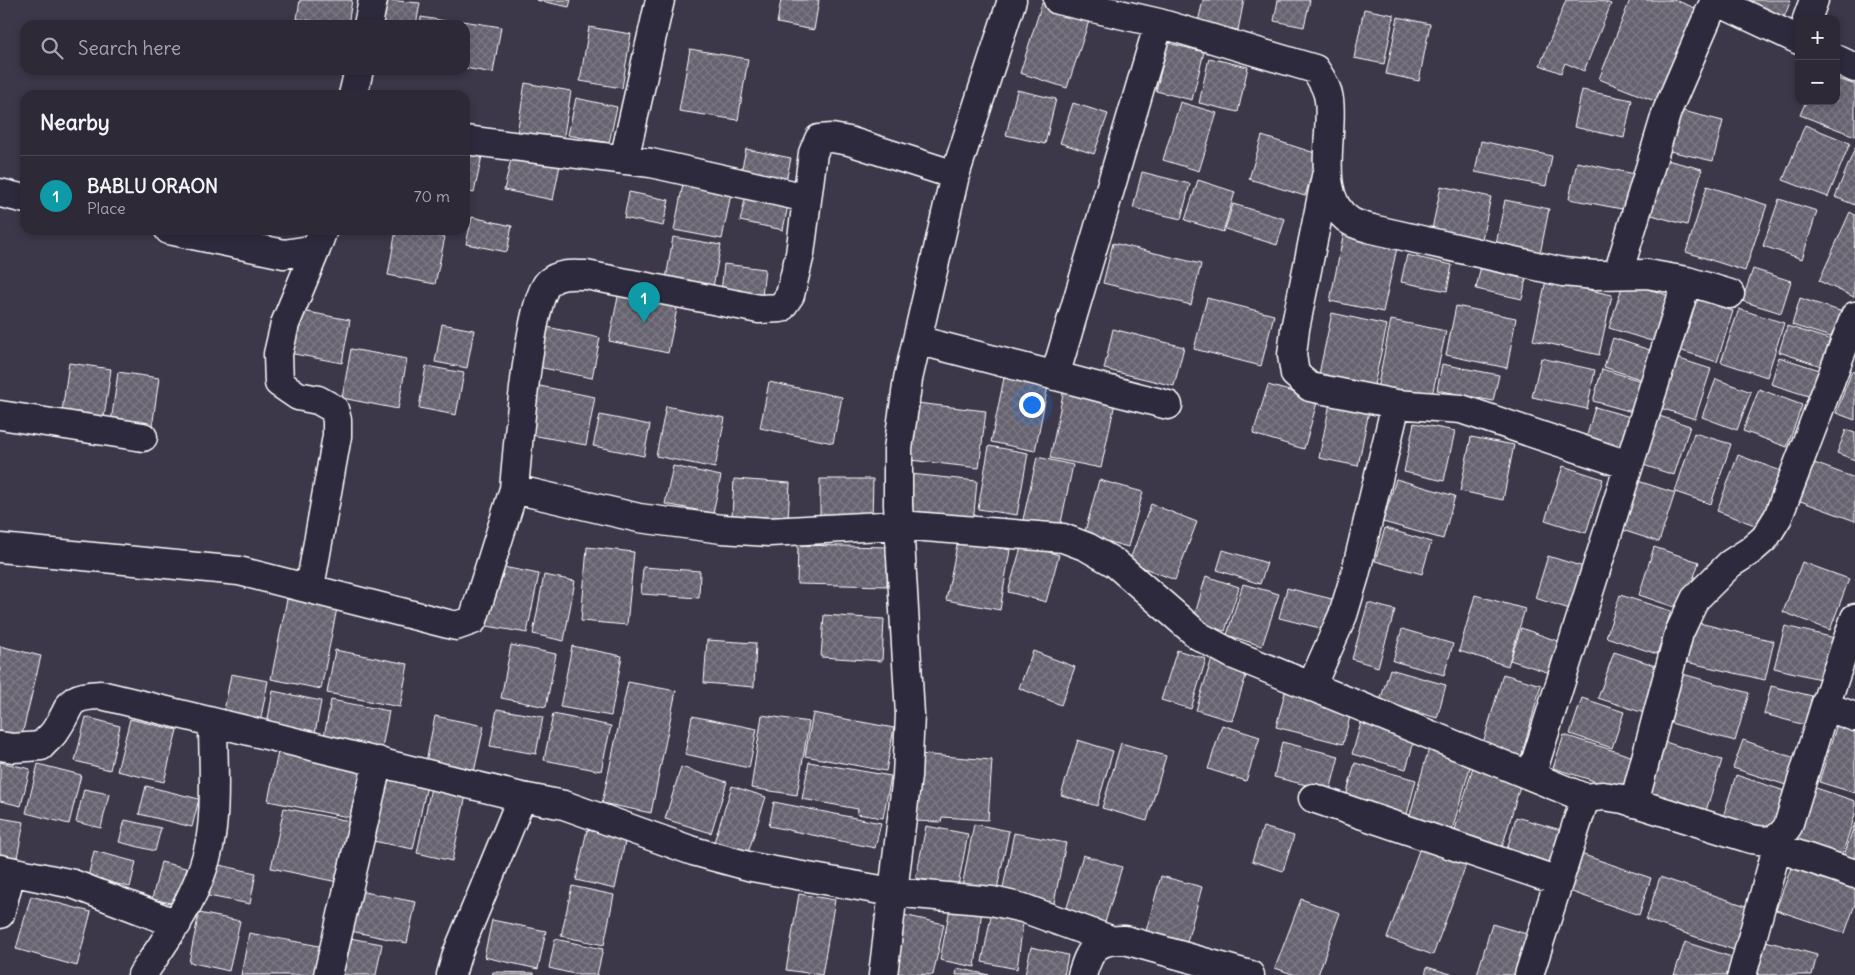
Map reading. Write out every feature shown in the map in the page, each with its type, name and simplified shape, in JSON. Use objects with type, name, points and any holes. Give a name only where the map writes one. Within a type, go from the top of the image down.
[{"type":"street","points":[[369,20],[373,0]]},
{"type":"street","points":[[624,160],[660,0]]},
{"type":"street","points":[[883,975],[907,776],[910,715],[898,450],[908,379],[955,175],[1012,0]]},
{"type":"street","points":[[1058,0],[1159,23],[1315,69],[1323,81],[1329,100],[1327,171],[1294,329],[1292,355],[1295,374],[1310,387],[1396,404],[1461,409],[1628,465]]},
{"type":"street","points":[[1618,274],[1667,111],[1714,0],[1795,38]]},
{"type":"street","points":[[1808,15],[1814,0]]},
{"type":"street","points":[[1055,376],[1159,23]]},
{"type":"street","points":[[1840,62],[1855,68]]},
{"type":"street","points":[[354,90],[357,75]]},
{"type":"street","points":[[0,548],[239,570],[456,626],[473,620],[514,489],[527,365],[540,303],[548,283],[562,275],[586,275],[759,309],[781,308],[790,296],[800,254],[813,153],[819,139],[832,138],[848,141],[955,175]]},
{"type":"street","points":[[470,141],[651,163],[807,198]]},
{"type":"street","points":[[1327,171],[1332,201],[1350,221],[1357,224],[1563,272],[1594,275],[1647,274],[1687,281],[1730,294]]},
{"type":"street","points":[[0,193],[20,198]]},
{"type":"street","points":[[192,235],[284,254],[319,240]]},
{"type":"street","points":[[310,587],[336,436],[337,420],[334,409],[318,400],[298,396],[279,383],[278,354],[285,324],[319,240]]},
{"type":"street","points":[[1531,776],[1687,281]]},
{"type":"street","points":[[1634,802],[1679,633],[1695,599],[1730,564],[1765,538],[1778,517],[1855,316]]},
{"type":"street","points":[[917,340],[1168,405]]},
{"type":"street","points":[[1311,687],[1343,615],[1355,575],[1396,404]]},
{"type":"street","points":[[0,415],[143,437]]},
{"type":"street","points":[[514,489],[639,518],[722,529],[769,532],[900,525],[1063,538],[1087,547],[1116,563],[1199,636],[1232,654],[1585,798],[1603,796],[1634,802],[1751,839],[1779,842],[1855,874]]},
{"type":"street","points":[[1742,975],[1779,842],[1788,826],[1825,706],[1855,618]]},
{"type":"street","points":[[0,746],[13,748],[41,746],[55,731],[70,703],[83,696],[101,695],[522,797],[564,805],[693,851],[752,867],[892,892],[992,901],[1022,908],[1108,939],[1125,940],[1250,975]]},
{"type":"street","points":[[1825,706],[1855,717]]},
{"type":"street","points":[[142,975],[189,904],[203,867],[212,829],[213,722]]},
{"type":"street","points":[[328,975],[378,761]]},
{"type":"street","points":[[451,975],[522,797]]},
{"type":"street","points":[[1313,798],[1558,881]]},
{"type":"street","points":[[1529,975],[1585,798]]},
{"type":"street","points":[[0,914],[6,871],[73,884],[177,924]]},
{"type":"street","points":[[1082,975],[1090,953],[1108,939]]},
{"type":"building","points":[[300,0],[352,0],[349,20],[297,19]]},
{"type":"building","points":[[387,0],[420,3],[417,20],[384,20]]},
{"type":"building","points":[[536,0],[571,0],[569,7]]},
{"type":"building","points":[[781,0],[819,0],[814,30],[777,23]]},
{"type":"building","points":[[1203,0],[1244,0],[1238,30],[1198,22]]},
{"type":"building","points":[[1278,0],[1310,0],[1304,27],[1274,21]]},
{"type":"building","points":[[1566,0],[1600,0],[1611,4],[1584,71],[1565,63],[1561,73],[1540,65]]},
{"type":"building","points":[[1630,0],[1675,0],[1700,10],[1662,104],[1599,79]]},
{"type":"building","points":[[1729,0],[1791,0],[1783,20]]},
{"type":"building","points":[[1042,3],[1090,18],[1067,88],[1020,73]]},
{"type":"building","points":[[1364,9],[1394,15],[1384,64],[1354,58]]},
{"type":"building","points":[[421,17],[439,20],[421,20]]},
{"type":"building","points":[[1398,17],[1430,24],[1419,81],[1386,74]]},
{"type":"building","points":[[470,22],[501,27],[493,73],[470,69]]},
{"type":"building","points":[[589,27],[631,34],[622,88],[580,81]]},
{"type":"building","points":[[1168,43],[1204,52],[1192,100],[1156,91]]},
{"type":"building","points":[[690,49],[748,59],[738,120],[679,111]]},
{"type":"building","points":[[1209,58],[1248,67],[1238,112],[1199,103]]},
{"type":"building","points":[[1840,79],[1855,85],[1855,136],[1800,115],[1804,105],[1840,105]]},
{"type":"building","points":[[525,83],[571,91],[563,141],[517,134]]},
{"type":"building","points":[[1017,90],[1056,99],[1045,144],[1006,135]]},
{"type":"building","points":[[1582,90],[1632,100],[1624,138],[1574,127]]},
{"type":"building","points":[[576,98],[617,107],[609,143],[568,135]]},
{"type":"building","points":[[1180,102],[1217,113],[1199,171],[1163,160]]},
{"type":"building","points":[[1073,103],[1108,114],[1094,154],[1060,143]]},
{"type":"building","points":[[1675,109],[1723,121],[1713,161],[1665,150]]},
{"type":"building","points":[[1805,125],[1850,143],[1828,197],[1783,180]]},
{"type":"building","points":[[1262,136],[1318,154],[1305,196],[1249,179]]},
{"type":"building","points":[[1481,141],[1552,156],[1546,186],[1475,172]]},
{"type":"building","points":[[1855,148],[1855,205],[1835,197]]},
{"type":"building","points":[[746,149],[791,158],[785,186],[740,177]]},
{"type":"building","points":[[470,153],[482,156],[474,193],[470,192]]},
{"type":"building","points":[[512,155],[560,165],[553,200],[504,190]]},
{"type":"building","points":[[1663,159],[1702,169],[1687,225],[1648,214]]},
{"type":"building","points":[[1577,162],[1635,174],[1627,210],[1569,199]]},
{"type":"building","points":[[1142,172],[1190,184],[1181,219],[1133,208]]},
{"type":"building","points":[[1198,180],[1235,192],[1223,232],[1185,220]]},
{"type":"building","points":[[683,184],[731,194],[722,239],[674,230]]},
{"type":"building","points":[[1441,186],[1491,197],[1482,239],[1432,229]]},
{"type":"building","points":[[1707,186],[1767,205],[1745,271],[1686,252]]},
{"type":"building","points":[[747,191],[789,200],[783,230],[740,221]]},
{"type":"building","points":[[629,192],[669,200],[663,226],[624,218]]},
{"type":"building","points":[[1779,199],[1817,211],[1802,259],[1763,246]]},
{"type":"building","points":[[1505,200],[1549,209],[1539,259],[1495,249]]},
{"type":"building","points":[[1233,204],[1285,219],[1277,245],[1225,229]]},
{"type":"building","points":[[1850,212],[1855,215],[1854,297],[1819,281]]},
{"type":"building","points":[[472,217],[512,226],[507,252],[466,244],[468,235],[470,235]]},
{"type":"building","points":[[1344,232],[1398,243],[1383,312],[1330,301]]},
{"type":"building","points":[[395,235],[445,237],[435,284],[388,275]]},
{"type":"building","points":[[673,237],[721,245],[713,287],[666,279]]},
{"type":"building","points":[[1113,243],[1201,264],[1191,305],[1103,283]]},
{"type":"building","points":[[1407,255],[1452,265],[1447,291],[1401,282]]},
{"type":"building","points":[[1482,261],[1528,270],[1522,299],[1476,289]]},
{"type":"building","points":[[724,264],[765,269],[762,297],[721,292]]},
{"type":"building","points":[[1753,269],[1791,281],[1781,313],[1742,301]]},
{"type":"building","points":[[1546,280],[1612,295],[1599,355],[1533,340]]},
{"type":"building","points":[[1624,281],[1673,297],[1658,343],[1609,328]]},
{"type":"building","points":[[619,292],[678,304],[668,353],[609,341]]},
{"type":"building","points":[[1690,297],[1733,311],[1717,362],[1673,348]]},
{"type":"building","points":[[1207,298],[1274,315],[1261,366],[1194,349]]},
{"type":"building","points":[[1800,298],[1843,312],[1834,338],[1792,325]]},
{"type":"building","points":[[1456,306],[1516,318],[1507,368],[1446,355]]},
{"type":"building","points":[[1739,309],[1784,323],[1767,377],[1721,362]]},
{"type":"building","points":[[297,310],[350,320],[342,363],[289,353]]},
{"type":"building","points":[[1332,313],[1387,325],[1374,385],[1319,374]]},
{"type":"building","points":[[1391,320],[1446,331],[1431,400],[1377,389]]},
{"type":"building","points":[[442,324],[474,330],[467,368],[435,362]]},
{"type":"building","points":[[1787,326],[1835,341],[1827,368],[1779,352]]},
{"type":"building","points":[[547,327],[600,338],[592,378],[538,367]]},
{"type":"building","points":[[1113,329],[1184,347],[1174,386],[1104,369]]},
{"type":"building","points":[[1613,338],[1656,352],[1646,381],[1604,367]]},
{"type":"building","points":[[351,349],[407,359],[398,409],[342,398]]},
{"type":"building","points":[[1667,355],[1711,369],[1695,419],[1651,405]]},
{"type":"building","points":[[1779,357],[1823,371],[1814,398],[1771,384]]},
{"type":"building","points":[[1541,358],[1595,370],[1587,409],[1532,397]]},
{"type":"building","points":[[69,363],[111,369],[103,424],[61,418]]},
{"type":"building","points":[[1442,364],[1499,375],[1493,401],[1437,390]]},
{"type":"building","points":[[426,366],[464,373],[456,415],[419,408]]},
{"type":"building","points":[[1602,369],[1645,382],[1636,413],[1593,401]]},
{"type":"building","points":[[1852,371],[1855,372],[1855,420],[1836,413]]},
{"type":"building","points":[[118,372],[159,378],[152,428],[111,423]]},
{"type":"building","points":[[1004,378],[1048,386],[1035,451],[991,442]]},
{"type":"building","points":[[1716,379],[1751,392],[1737,430],[1702,417]]},
{"type":"building","points":[[769,382],[842,397],[833,443],[760,428]]},
{"type":"building","points":[[1065,384],[1117,394],[1101,468],[1050,458]]},
{"type":"building","points":[[535,385],[595,397],[586,445],[526,434]]},
{"type":"building","points":[[1268,385],[1318,399],[1304,449],[1253,434]]},
{"type":"building","points":[[1759,389],[1802,405],[1787,447],[1743,431]]},
{"type":"building","points":[[917,403],[986,411],[979,468],[910,460]]},
{"type":"building","points":[[1330,403],[1369,411],[1358,466],[1319,458]]},
{"type":"building","points":[[666,406],[725,418],[715,468],[656,456]]},
{"type":"building","points":[[1595,407],[1634,418],[1624,453],[1585,442]]},
{"type":"building","points":[[1650,413],[1690,426],[1674,475],[1634,462]]},
{"type":"building","points":[[600,415],[650,425],[644,456],[593,446]]},
{"type":"building","points":[[1414,423],[1455,431],[1444,481],[1404,472]]},
{"type":"building","points":[[1846,430],[1855,433],[1855,460],[1837,453]]},
{"type":"building","points":[[1694,433],[1731,444],[1711,504],[1675,492]]},
{"type":"building","points":[[1471,437],[1514,445],[1503,500],[1460,491]]},
{"type":"building","points":[[989,446],[1028,453],[1017,515],[978,509]]},
{"type":"building","points":[[1738,455],[1781,471],[1760,527],[1717,511]]},
{"type":"building","points":[[1037,457],[1073,465],[1059,532],[1022,524]]},
{"type":"building","points":[[1809,461],[1855,478],[1855,521],[1795,499]]},
{"type":"building","points":[[673,466],[721,476],[713,513],[665,504]]},
{"type":"building","points":[[1563,466],[1603,479],[1586,533],[1545,520]]},
{"type":"building","points":[[911,474],[977,481],[973,524],[906,517]]},
{"type":"building","points":[[734,479],[790,483],[788,520],[732,516]]},
{"type":"building","points":[[820,479],[873,479],[872,519],[820,518]]},
{"type":"building","points":[[1396,479],[1455,496],[1443,539],[1383,522]]},
{"type":"building","points":[[1099,480],[1143,492],[1128,547],[1084,535]]},
{"type":"building","points":[[1635,480],[1675,493],[1659,542],[1619,529]]},
{"type":"building","points":[[1151,504],[1197,522],[1175,580],[1129,562]]},
{"type":"building","points":[[1385,528],[1431,542],[1422,574],[1375,561]]},
{"type":"building","points":[[958,540],[1010,550],[1000,610],[946,600]]},
{"type":"building","points":[[1022,544],[1059,555],[1046,602],[1008,592]]},
{"type":"building","points":[[798,545],[888,547],[887,586],[797,584]]},
{"type":"building","points":[[587,547],[634,552],[627,625],[581,621]]},
{"type":"building","points":[[1654,547],[1699,562],[1683,610],[1639,595]]},
{"type":"building","points":[[1223,550],[1267,563],[1260,584],[1217,570]]},
{"type":"building","points":[[1548,556],[1590,569],[1576,611],[1535,598]]},
{"type":"building","points":[[1802,562],[1849,579],[1830,630],[1783,612]]},
{"type":"building","points":[[498,566],[539,574],[527,633],[487,626]]},
{"type":"building","points":[[643,567],[700,571],[699,598],[641,594]]},
{"type":"building","points":[[544,575],[575,581],[564,641],[533,634]]},
{"type":"building","points":[[1206,576],[1239,587],[1225,631],[1193,621]]},
{"type":"building","points":[[1243,584],[1279,594],[1262,646],[1227,635]]},
{"type":"building","points":[[1287,588],[1332,599],[1324,629],[1279,618]]},
{"type":"building","points":[[1475,595],[1525,609],[1508,666],[1459,651]]},
{"type":"building","points":[[1620,595],[1671,611],[1657,654],[1606,637]]},
{"type":"building","points":[[287,599],[337,608],[321,689],[271,679]]},
{"type":"building","points":[[1368,603],[1395,610],[1378,667],[1352,659]]},
{"type":"building","points":[[824,615],[884,619],[882,661],[821,657]]},
{"type":"building","points":[[1695,622],[1774,641],[1765,680],[1686,662]]},
{"type":"building","points":[[1785,626],[1835,638],[1824,680],[1774,668]]},
{"type":"building","points":[[1521,628],[1563,643],[1553,674],[1510,660]]},
{"type":"building","points":[[1402,629],[1453,644],[1444,675],[1393,661]]},
{"type":"building","points":[[707,640],[756,643],[754,687],[704,683]]},
{"type":"building","points":[[511,645],[556,654],[546,707],[501,698]]},
{"type":"building","points":[[0,646],[41,656],[21,739],[0,734]]},
{"type":"building","points":[[572,646],[622,656],[611,716],[560,707]]},
{"type":"building","points":[[335,650],[408,664],[400,707],[327,693]]},
{"type":"building","points":[[1177,650],[1206,659],[1191,709],[1161,700]]},
{"type":"building","points":[[1033,651],[1075,667],[1061,705],[1019,688]]},
{"type":"building","points":[[1614,652],[1660,667],[1644,713],[1598,698]]},
{"type":"building","points":[[1212,658],[1248,669],[1232,721],[1196,710]]},
{"type":"building","points":[[1390,669],[1446,685],[1437,718],[1380,701]]},
{"type":"building","points":[[1676,672],[1749,693],[1735,741],[1663,721]]},
{"type":"building","points":[[231,674],[268,681],[259,728],[222,721]]},
{"type":"building","points":[[1503,674],[1541,685],[1521,758],[1482,747]]},
{"type":"building","points":[[628,682],[676,691],[651,813],[602,803]]},
{"type":"building","points":[[1771,686],[1812,696],[1805,725],[1764,714]]},
{"type":"building","points":[[273,691],[321,701],[314,739],[266,730]]},
{"type":"building","points":[[1285,692],[1352,709],[1343,744],[1276,727]]},
{"type":"building","points":[[1582,698],[1624,712],[1612,748],[1570,734]]},
{"type":"building","points":[[331,700],[389,711],[381,753],[323,742]]},
{"type":"building","points":[[497,709],[543,717],[536,754],[490,746]]},
{"type":"building","points":[[813,713],[894,728],[886,771],[805,756]]},
{"type":"building","points":[[553,714],[611,726],[601,771],[544,760]]},
{"type":"building","points":[[762,715],[809,722],[797,795],[751,788]]},
{"type":"building","points":[[435,716],[484,726],[473,777],[425,767]]},
{"type":"building","points":[[692,716],[757,729],[749,768],[685,754]]},
{"type":"building","points":[[86,717],[120,726],[110,770],[75,761]]},
{"type":"building","points":[[1839,718],[1855,723],[1855,793],[1819,782]]},
{"type":"building","points":[[130,719],[177,730],[164,782],[117,771]]},
{"type":"building","points":[[1361,723],[1415,738],[1406,769],[1352,754]]},
{"type":"building","points":[[1222,725],[1260,737],[1246,781],[1208,769]]},
{"type":"building","points":[[1564,735],[1637,758],[1626,791],[1553,768]]},
{"type":"building","points":[[1078,740],[1113,751],[1097,806],[1061,795]]},
{"type":"building","points":[[1743,740],[1798,759],[1789,786],[1733,768]]},
{"type":"building","points":[[1662,741],[1722,760],[1705,814],[1645,794]]},
{"type":"building","points":[[1282,742],[1339,756],[1330,791],[1274,777]]},
{"type":"building","points":[[1121,743],[1166,756],[1147,821],[1102,808]]},
{"type":"building","points":[[279,747],[369,766],[358,819],[268,801]]},
{"type":"building","points":[[1429,748],[1472,760],[1451,834],[1408,822]]},
{"type":"building","points":[[918,754],[992,760],[988,820],[942,817],[941,822],[913,821]]},
{"type":"building","points":[[0,762],[30,769],[21,806],[0,801]]},
{"type":"building","points":[[809,762],[891,776],[883,818],[857,814],[858,809],[802,799]]},
{"type":"building","points":[[1355,763],[1416,780],[1406,818],[1345,800]]},
{"type":"building","points":[[1474,763],[1523,776],[1501,851],[1453,837]]},
{"type":"building","points":[[38,764],[81,775],[69,824],[26,813]]},
{"type":"building","points":[[681,767],[727,782],[711,833],[665,819]]},
{"type":"building","points":[[1736,775],[1788,792],[1773,836],[1722,820]]},
{"type":"building","points":[[387,776],[427,785],[413,849],[373,841]]},
{"type":"building","points":[[432,783],[467,790],[452,861],[417,853]]},
{"type":"building","points":[[1807,785],[1855,801],[1855,815],[1840,861],[1787,843]]},
{"type":"building","points":[[146,786],[199,799],[192,827],[139,814]]},
{"type":"building","points":[[732,786],[766,797],[746,859],[712,848]]},
{"type":"building","points":[[84,789],[109,794],[101,828],[76,822]]},
{"type":"building","points":[[774,802],[881,823],[875,848],[769,826]]},
{"type":"building","points":[[284,808],[354,822],[342,883],[271,868]]},
{"type":"building","points":[[1516,817],[1561,830],[1551,865],[1506,853]]},
{"type":"building","points":[[0,818],[24,822],[15,868],[0,865]]},
{"type":"building","points":[[125,820],[161,828],[155,851],[119,842]]},
{"type":"building","points":[[1855,823],[1855,867],[1842,862]]},
{"type":"building","points":[[974,824],[1009,831],[996,894],[962,887]]},
{"type":"building","points":[[926,826],[968,834],[958,886],[916,878]]},
{"type":"building","points":[[1263,827],[1294,836],[1283,871],[1252,861]]},
{"type":"building","points":[[587,830],[626,837],[615,889],[576,880]]},
{"type":"building","points":[[1014,833],[1066,843],[1054,903],[1002,893]]},
{"type":"building","points":[[1421,845],[1467,862],[1433,955],[1387,938]]},
{"type":"building","points":[[94,851],[136,862],[130,887],[88,877]]},
{"type":"building","points":[[1578,853],[1651,878],[1639,915],[1566,890]]},
{"type":"building","points":[[1083,855],[1122,867],[1103,929],[1064,917]]},
{"type":"building","points":[[161,862],[190,869],[181,905],[152,899]]},
{"type":"building","points":[[1793,862],[1855,883],[1855,904],[1845,933],[1776,910]]},
{"type":"building","points":[[210,863],[256,873],[250,904],[203,895]]},
{"type":"building","points":[[1161,876],[1202,887],[1184,953],[1143,942]]},
{"type":"building","points":[[1660,877],[1752,908],[1737,951],[1646,920]]},
{"type":"building","points":[[572,886],[614,895],[604,945],[561,936]]},
{"type":"building","points":[[359,891],[416,902],[407,943],[351,931]]},
{"type":"building","points":[[799,894],[835,900],[822,975],[786,970]]},
{"type":"building","points":[[31,896],[91,912],[77,966],[16,949]]},
{"type":"building","points":[[1301,899],[1340,913],[1318,975],[1295,975],[1275,968]]},
{"type":"building","points":[[951,903],[982,909],[975,967],[940,960]]},
{"type":"building","points":[[199,913],[240,921],[229,971],[189,962]]},
{"type":"building","points":[[899,914],[944,924],[933,975],[886,973]]},
{"type":"building","points":[[991,916],[1023,923],[1017,969],[982,962]]},
{"type":"building","points":[[492,920],[546,931],[538,969],[484,957]]},
{"type":"building","points":[[1492,924],[1530,935],[1518,975],[1477,975]]},
{"type":"building","points":[[249,933],[325,947],[319,975],[241,975]]},
{"type":"building","points":[[344,937],[382,944],[376,975],[337,975]]},
{"type":"building","points":[[555,939],[603,949],[597,975],[578,975],[549,968]]},
{"type":"building","points":[[1762,940],[1817,955],[1812,975],[1753,975]]},
{"type":"building","points":[[1685,942],[1735,958],[1729,975],[1674,975]]},
{"type":"building","points":[[1031,947],[1068,955],[1064,975],[1025,975]]},
{"type":"building","points":[[1427,967],[1454,975],[1425,975]]},
{"type":"building","points":[[957,968],[989,975],[956,975]]},
{"type":"building","points":[[493,972],[534,973],[534,975],[492,975]]},
{"type":"place","name":"BABLU ORAON","points":[[644,323]]}]
